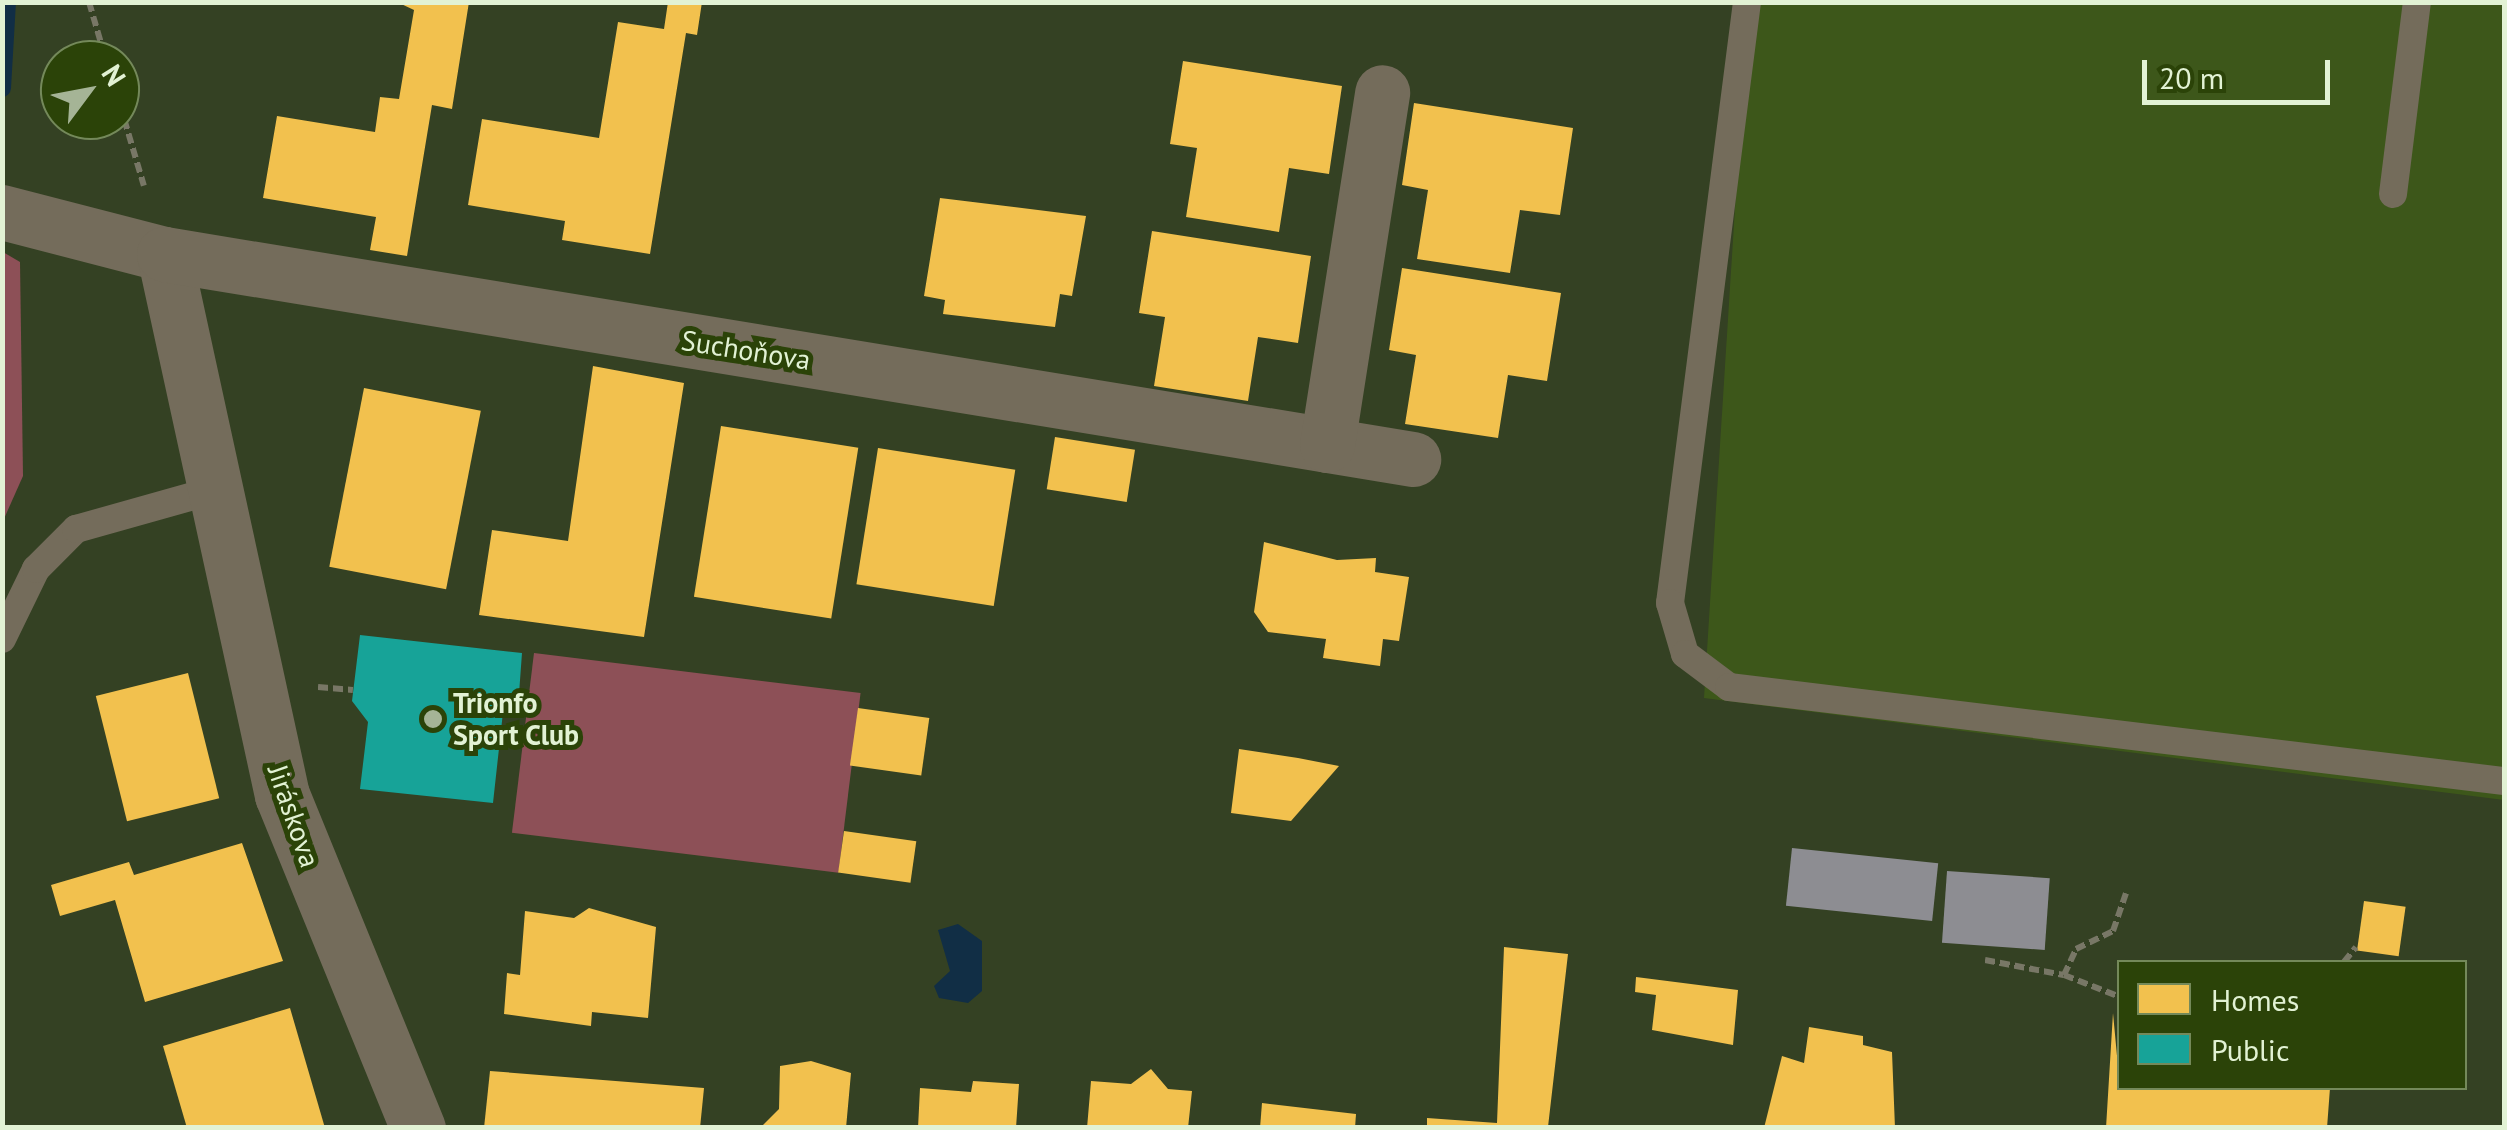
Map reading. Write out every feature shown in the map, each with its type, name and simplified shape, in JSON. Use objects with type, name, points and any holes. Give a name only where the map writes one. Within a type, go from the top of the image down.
[{"type":"street","points":[[1328,445],[1382,92]]},
{"type":"street","points":[[2,212],[164,254]]},
{"type":"street","name":"Suchoňova","points":[[164,254],[1413,459]]},
{"type":"street","name":"Jiráskova","points":[[164,254],[282,795],[418,1128]]},
{"type":"lane","points":[[1747,2],[1670,603],[1685,654],[1729,687],[2504,781]]},
{"type":"lane","points":[[2394,194],[2417,2]]},
{"type":"lane","points":[[2,639],[36,568],[76,529],[215,490]]},
{"type":"path","points":[[90,2],[100,40]]},
{"type":"path","points":[[130,140],[164,254]]},
{"type":"path","points":[[2064,975],[2076,949],[2113,931],[2126,893]]},
{"type":"path","points":[[2346,960],[2356,947]]},
{"type":"path","points":[[1985,960],[2064,975],[2117,997]]},
{"type":"shaded area","points":[[1748,3],[2504,3],[2504,800],[1704,698]]},
{"type":"shaded area","points":[[3,252],[20,262],[23,476],[3,521]]},
{"type":"shaded area","points":[[534,653],[861,693],[838,873],[512,833]]},
{"type":"water","points":[[958,924],[982,941],[982,991],[968,1003],[939,998],[934,986],[950,971],[938,930]]},
{"type":"building: Homes","points":[[397,2],[469,2],[452,109],[432,105],[407,256],[370,250],[376,217],[263,198],[277,116],[375,132],[380,97],[399,99],[414,10]]},
{"type":"building: Homes","points":[[668,2],[702,2],[697,35],[686,33],[650,254],[562,240],[565,221],[468,205],[482,119],[599,138],[618,22],[664,29]]},
{"type":"building: Homes","points":[[1183,61],[1342,86],[1329,174],[1289,168],[1279,232],[1186,217],[1197,148],[1170,144]]},
{"type":"building: Homes","points":[[1414,103],[1573,128],[1560,215],[1520,210],[1510,273],[1417,259],[1428,190],[1402,185]]},
{"type":"building: Homes","points":[[940,198],[1086,216],[1072,296],[1060,294],[1055,327],[943,314],[945,300],[924,296]]},
{"type":"building: Homes","points":[[1152,231],[1311,256],[1298,343],[1258,337],[1248,401],[1154,386],[1165,317],[1139,313]]},
{"type":"building: Homes","points":[[1402,268],[1561,293],[1547,381],[1508,375],[1498,438],[1405,424],[1416,355],[1389,350]]},
{"type":"building: Homes","points":[[593,366],[684,383],[644,637],[479,615],[492,530],[568,541]]},
{"type":"building: Homes","points":[[364,388],[481,411],[446,589],[329,567]]},
{"type":"building: Homes","points":[[721,426],[858,448],[831,619],[694,597]]},
{"type":"building: Homes","points":[[1055,437],[1135,450],[1127,502],[1047,489]]},
{"type":"building: Homes","points":[[878,448],[1015,470],[994,606],[856,584]]},
{"type":"building: Homes","points":[[1264,542],[1337,560],[1376,558],[1375,572],[1409,577],[1399,641],[1383,639],[1380,666],[1323,658],[1326,639],[1268,632],[1254,612]]},
{"type":"building: Homes","points":[[188,673],[219,798],[127,821],[96,696]]},
{"type":"building: Homes","points":[[858,708],[929,718],[921,775],[850,765]]},
{"type":"building: Homes","points":[[1239,749],[1339,766],[1291,821],[1231,813]]},
{"type":"building: Homes","points":[[844,831],[916,841],[910,883],[838,873]]},
{"type":"building: Homes","points":[[242,843],[283,961],[145,1002],[115,900],[60,916],[51,885],[129,862],[134,875]]},
{"type":"building: Homes","points":[[2364,901],[2406,907],[2399,956],[2357,951]]},
{"type":"building: Homes","points":[[589,908],[656,927],[648,1018],[592,1012],[591,1026],[504,1014],[507,973],[520,975],[525,911],[574,918]]},
{"type":"building: Homes","points":[[1504,947],[1568,954],[1548,1127],[1427,1128],[1427,1118],[1497,1123]]},
{"type":"building: Homes","points":[[1636,977],[1738,990],[1733,1045],[1652,1030],[1656,995],[1635,992]]},
{"type":"building: Homes","points":[[290,1008],[325,1128],[187,1128],[163,1046]]},
{"type":"building: Homes","points":[[2113,1013],[2117,1090],[2330,1090],[2327,1128],[2106,1128]]},
{"type":"building: Homes","points":[[1809,1027],[1863,1036],[1863,1045],[1892,1052],[1895,1128],[1764,1128],[1782,1056],[1804,1063]]},
{"type":"building: Homes","points":[[811,1061],[851,1073],[846,1128],[760,1128],[779,1109],[780,1066]]},
{"type":"building: Homes","points":[[1151,1069],[1168,1089],[1192,1091],[1188,1128],[1087,1128],[1091,1081],[1131,1084]]},
{"type":"building: Homes","points":[[490,1071],[704,1088],[700,1128],[484,1128]]},
{"type":"building: Homes","points":[[973,1081],[1019,1084],[1016,1128],[918,1128],[920,1088],[971,1092]]},
{"type":"building: Homes","points":[[1262,1103],[1356,1114],[1355,1128],[1260,1128]]},
{"type":"building: Public","name":"Trionfo Sport Club","points":[[360,635],[522,653],[519,694],[505,694],[493,803],[360,789],[368,722],[352,701]]},
{"type":"building: Industry","points":[[1792,848],[1938,863],[1932,921],[1786,906]]},
{"type":"building: Industry","points":[[1947,871],[2050,878],[2045,950],[1942,943]]},
{"type":"waterway","points":[[2,88],[7,2]]},
{"type":"place","name":"Trionfo Sport Club","points":[[433,719]]}]
